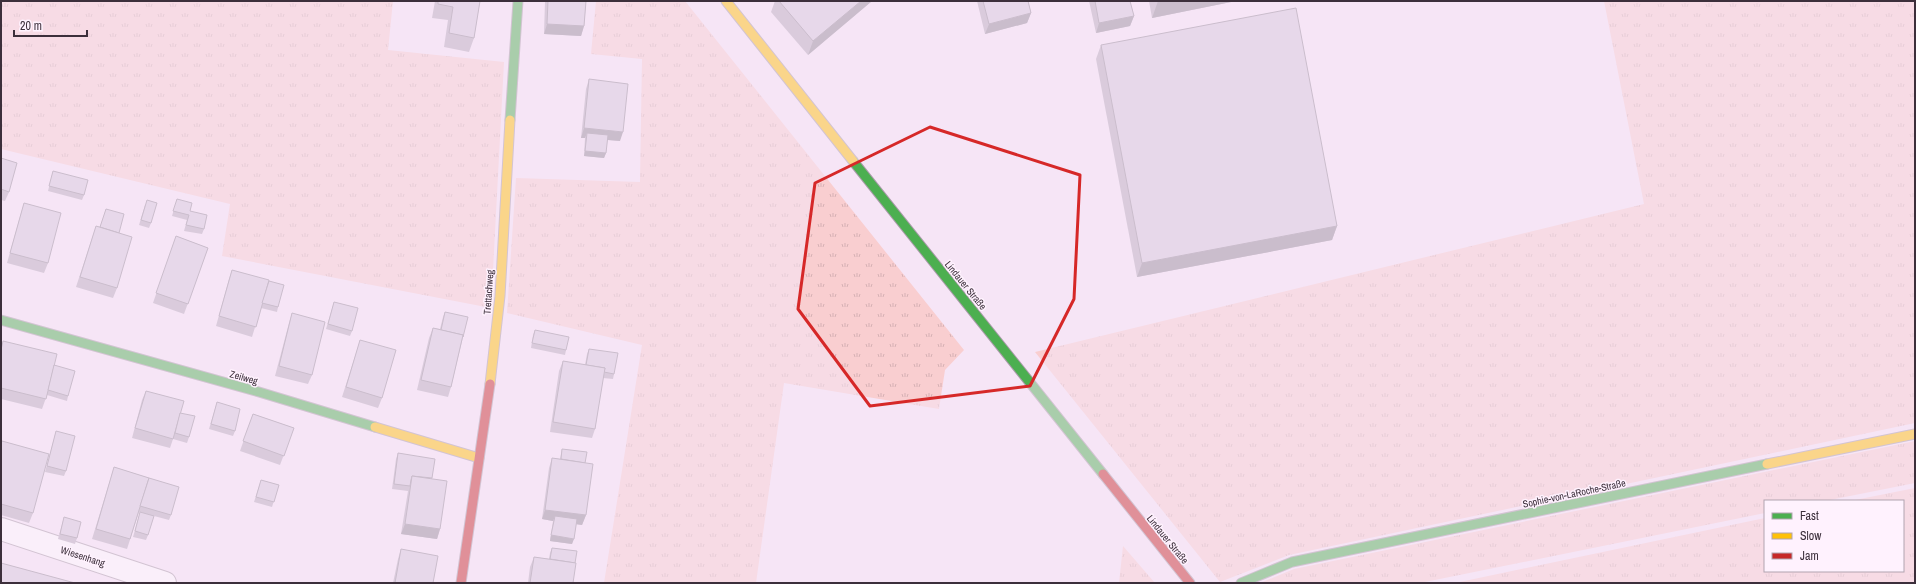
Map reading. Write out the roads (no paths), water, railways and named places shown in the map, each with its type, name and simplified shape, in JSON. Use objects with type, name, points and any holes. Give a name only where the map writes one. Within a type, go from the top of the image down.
[{"type":"street","name":"Trettachweg","points":[[461,583],[486,420],[500,296],[506,176],[518,1]]},
{"type":"street","name":"Lindauer Straße","points":[[726,1],[1190,583]]},
{"type":"street","name":"Zeilweg","points":[[1,320],[259,392],[479,458]]},
{"type":"street","name":"Sophie-von-LaRoche-Straße","points":[[1241,583],[1292,562],[1915,434]]},
{"type":"street","name":"Wiesenhang","points":[[1,529],[165,583]]}]
